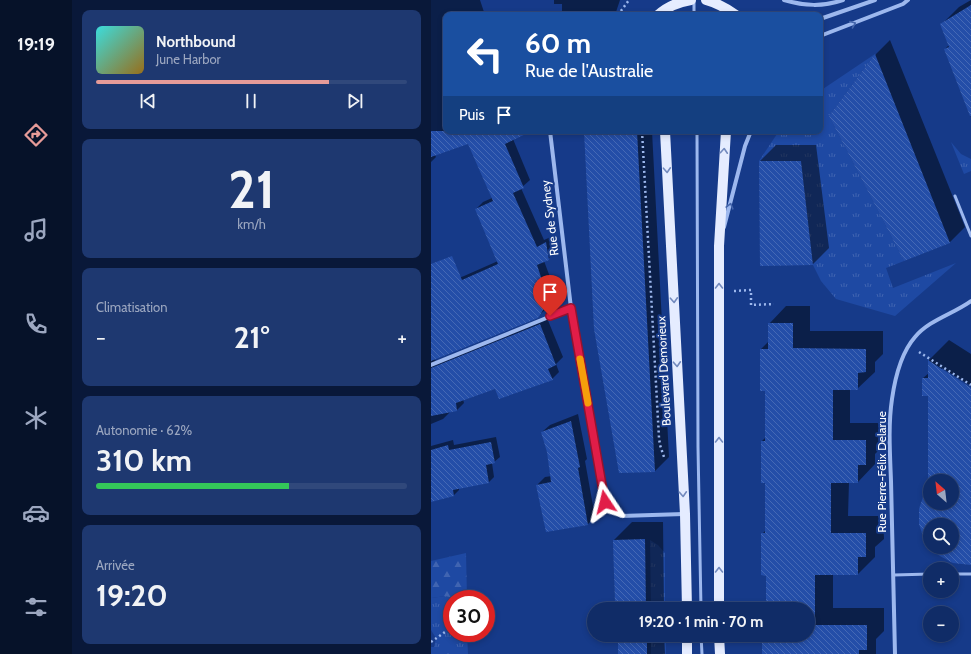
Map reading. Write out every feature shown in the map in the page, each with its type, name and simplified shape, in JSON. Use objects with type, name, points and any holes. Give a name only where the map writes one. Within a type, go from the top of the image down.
[{"type":"main road","points":[[662,12],[670,3],[691,0]]},
{"type":"main road","points":[[706,0],[726,4],[733,12]]},
{"type":"main road","name":"Boulevard Demorieux","points":[[665,134],[685,514],[687,602]]},
{"type":"main road","points":[[719,602],[719,246],[725,134]]},
{"type":"main road","points":[[687,642],[687,654]]},
{"type":"main road","points":[[719,642],[719,654]]},
{"type":"street","points":[[784,0],[812,6],[824,5],[843,0]]},
{"type":"street","points":[[823,18],[875,0]]},
{"type":"street","points":[[823,35],[903,4],[908,0]]},
{"type":"street","name":"Rue de Sydney","points":[[550,134],[571,308],[607,506],[610,510],[621,516],[685,514]]},
{"type":"street","points":[[719,246],[745,146],[750,134]]},
{"type":"street","name":"Rue Pierre-Félix Delarue","points":[[895,654],[894,575],[891,522],[890,416],[896,380],[901,362],[909,345],[922,329],[971,302]]},
{"type":"street","points":[[431,365],[571,308]]},
{"type":"lane","points":[[694,0],[694,12]]},
{"type":"lane","points":[[697,134],[698,447],[701,602]]},
{"type":"lane","points":[[955,196],[971,236]]},
{"type":"lane","points":[[894,575],[923,574]]},
{"type":"lane","points":[[959,574],[971,574]]},
{"type":"lane","points":[[701,642],[701,654]]},
{"type":"path","points":[[620,12],[629,0]]},
{"type":"path","points":[[642,134],[659,438],[666,460]]},
{"type":"path","points":[[751,290],[751,305],[774,304]]},
{"type":"path","points":[[909,345],[971,385]]},
{"type":"path","points":[[431,642],[443,633]]},
{"type":"green space","points":[[875,54],[829,116],[904,261],[886,268],[893,288],[956,263],[895,316],[836,299],[821,281],[813,265],[801,161],[759,161],[777,134],[823,134],[823,89]]},
{"type":"green space","points":[[951,142],[961,154],[971,159],[971,171],[964,174]]},
{"type":"green space","points":[[650,540],[658,545],[665,553],[665,602],[651,602]]},
{"type":"green space","points":[[466,553],[467,590],[443,590],[443,596],[431,598],[431,561]]},
{"type":"green space","points":[[443,596],[443,642],[467,642],[468,654],[431,654],[431,647],[434,647],[436,638],[431,630],[431,598]]},
{"type":"green space","points":[[651,642],[666,642],[666,654],[651,654]]},
{"type":"building","points":[[971,5],[970,116],[944,49],[949,47],[940,24]]},
{"type":"building","points":[[875,54],[950,243],[904,261],[829,116]]},
{"type":"building","points":[[431,131],[443,131],[443,134],[526,134],[505,144],[524,188],[513,193],[537,247],[546,242],[549,260],[537,265],[549,301],[538,318],[431,361],[431,264],[452,256],[462,280],[498,264],[475,209],[493,201],[468,144],[431,157]]},
{"type":"building","points":[[584,134],[637,134],[655,472],[619,473],[594,329]]},
{"type":"building","points":[[759,161],[801,161],[813,265],[760,266]]},
{"type":"building","points":[[768,323],[793,323],[793,348],[866,349],[866,372],[858,373],[858,390],[833,390],[833,440],[866,440],[866,465],[858,465],[858,483],[831,483],[831,533],[866,533],[866,557],[858,557],[858,575],[815,575],[815,602],[766,602],[766,576],[761,575],[761,533],[765,533],[765,483],[761,483],[761,441],[765,441],[765,391],[760,391],[760,349],[768,349]]},
{"type":"building","points":[[540,324],[556,365],[548,369],[553,380],[499,399],[495,389],[456,403],[457,411],[431,416],[431,368]]},
{"type":"building","points":[[928,360],[971,388],[971,565],[951,562],[938,554],[959,554],[959,518],[923,518],[923,536],[919,524],[919,509],[923,497],[923,510],[959,510],[959,474],[928,474],[928,396],[922,396],[922,378],[928,378]]},
{"type":"building","points":[[571,421],[580,467],[578,468],[588,525],[546,532],[536,485],[551,482],[547,452],[541,432]]},
{"type":"building","points":[[491,442],[495,463],[486,465],[489,483],[453,490],[454,496],[431,502],[431,450],[448,445],[449,450]]},
{"type":"building","points":[[645,539],[646,602],[615,602],[613,540]]},
{"type":"building","points":[[815,625],[867,625],[867,650],[859,650],[859,654],[762,654],[762,642],[815,642]]},
{"type":"building","points":[[618,642],[647,642],[647,654],[618,654]]},
{"type":"slow traffic","points":[[580,359],[588,403]]},
{"type":"route","points":[[550,316],[571,308],[605,502]]}]
